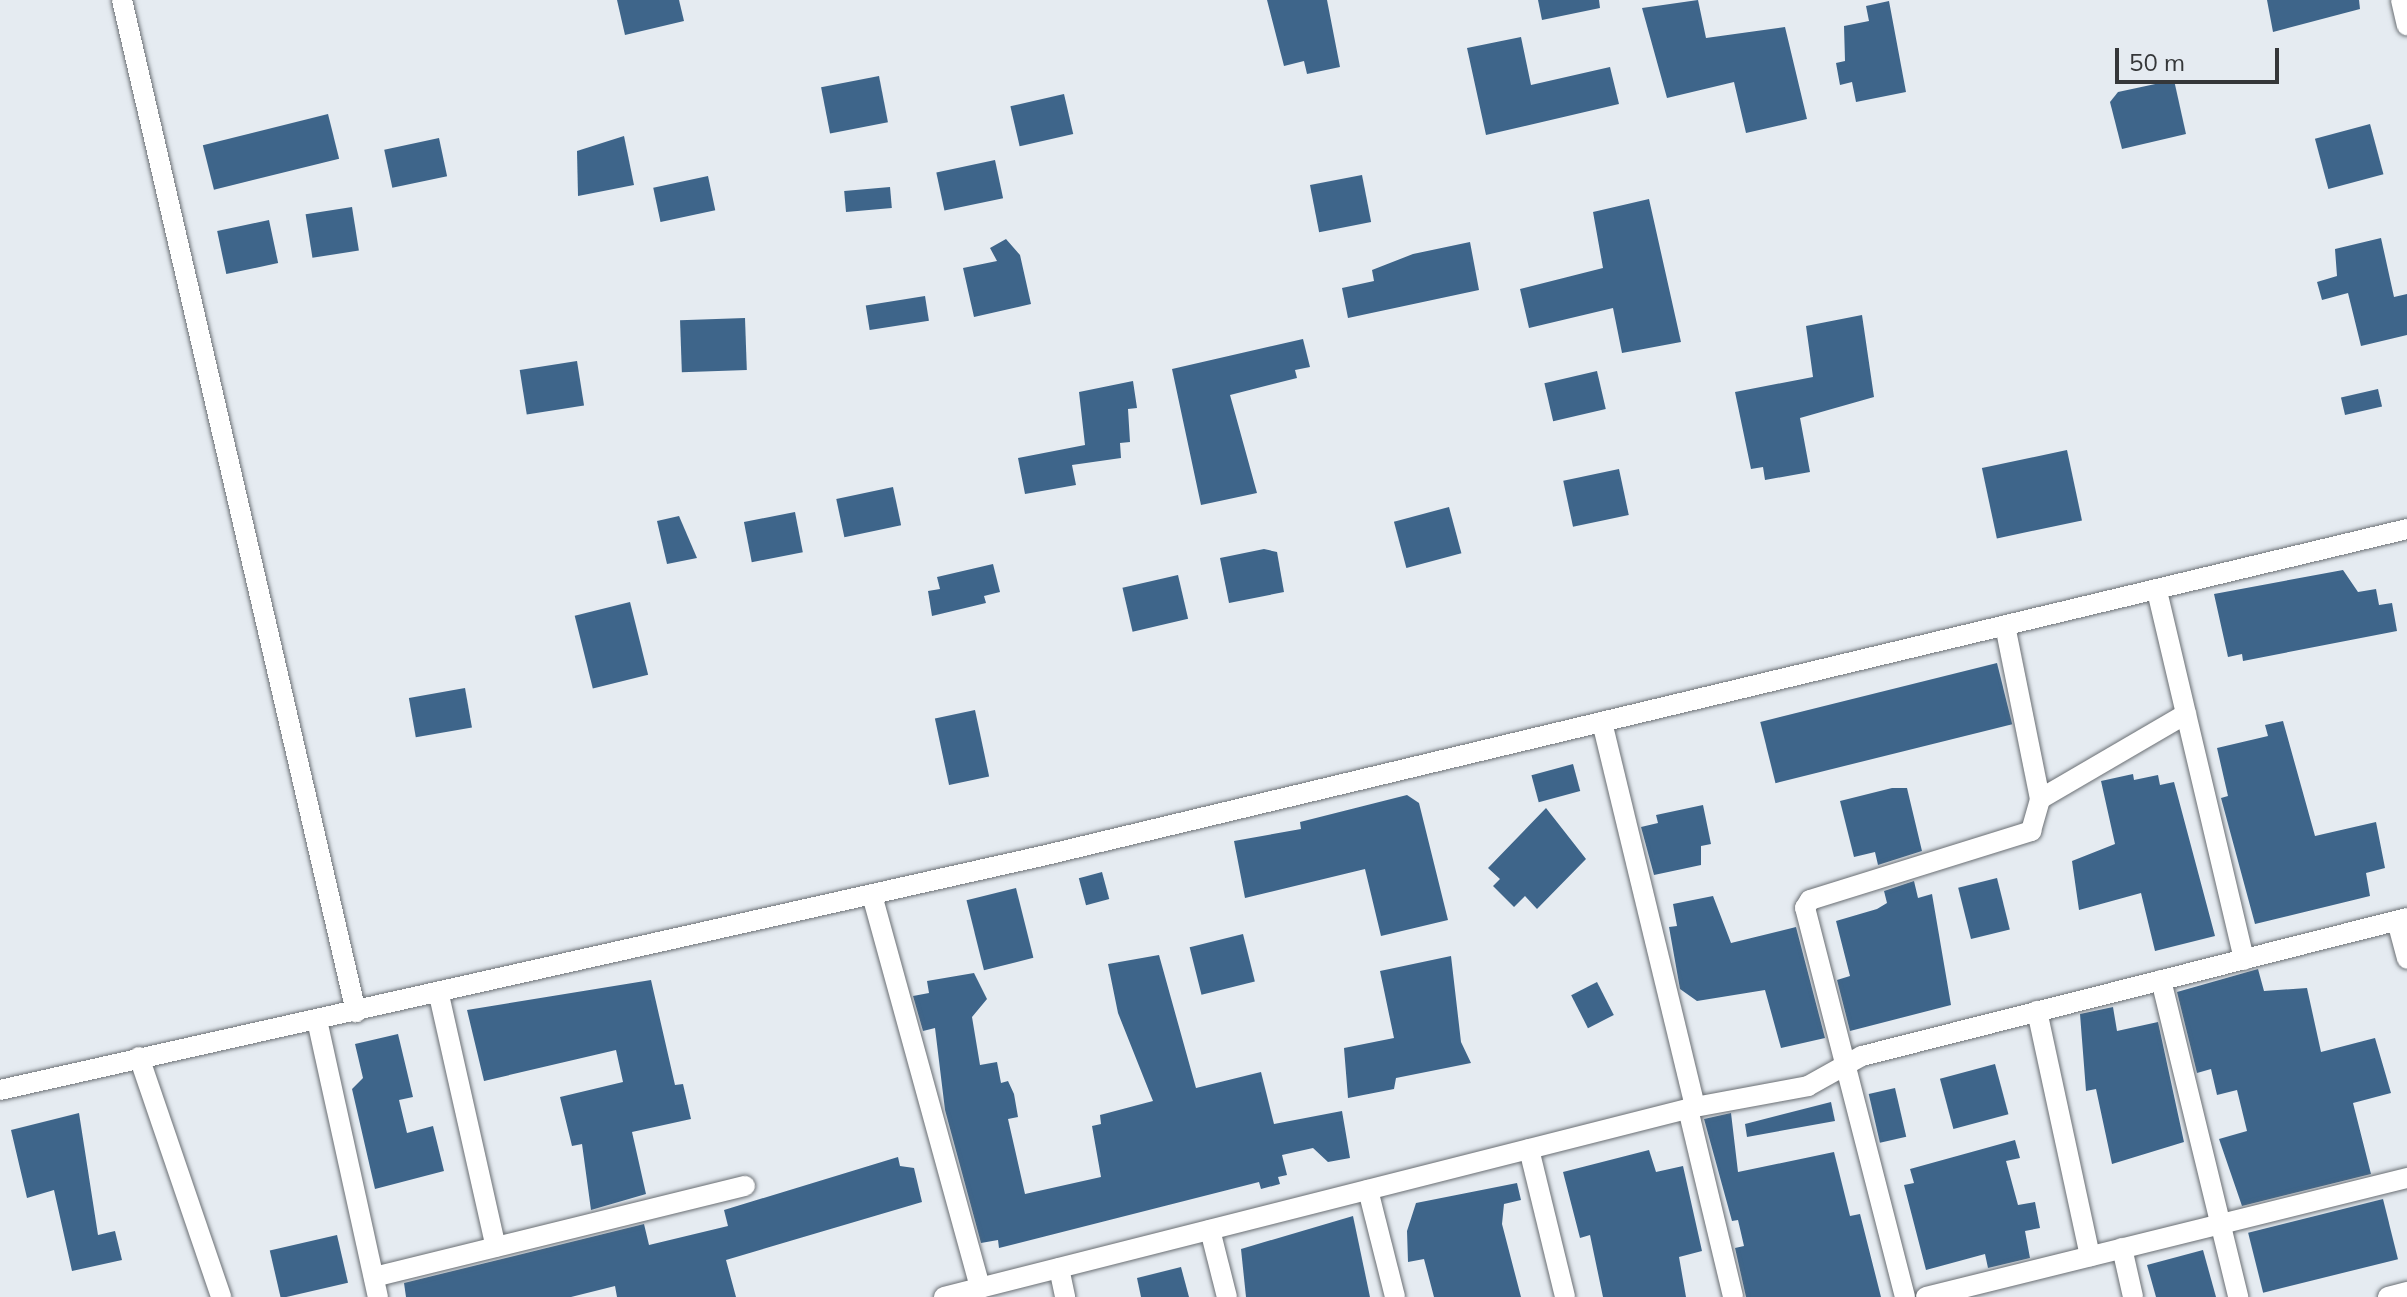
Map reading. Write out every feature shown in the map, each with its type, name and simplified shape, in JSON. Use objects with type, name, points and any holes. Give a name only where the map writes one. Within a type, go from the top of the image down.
[{"type":"street","points":[[122,0],[356,1012]]},
{"type":"street","points":[[2401,0],[2407,25]]},
{"type":"street","points":[[0,1090],[139,1057],[439,995],[872,895],[2407,529]]},
{"type":"street","points":[[2157,591],[2244,960]]},
{"type":"street","points":[[1905,1297],[1848,1069],[1806,919],[1810,900],[2031,831],[2040,799],[2005,626]]},
{"type":"street","points":[[2040,799],[2186,714]]},
{"type":"street","points":[[1602,722],[1733,1297]]},
{"type":"street","points":[[872,895],[980,1288]]},
{"type":"street","points":[[944,1297],[1691,1108],[1808,1086],[1848,1069],[1862,1056],[2402,920],[2407,959]]},
{"type":"street","points":[[2161,980],[2238,1297]]},
{"type":"street","points":[[439,995],[496,1247]]},
{"type":"street","points":[[2037,1011],[2090,1256]]},
{"type":"street","points":[[317,1020],[376,1287],[496,1247],[745,1186]]},
{"type":"street","points":[[139,1057],[221,1297]]},
{"type":"street","points":[[1529,1149],[1565,1297]]},
{"type":"street","points":[[1926,1297],[2407,1178]]},
{"type":"street","points":[[1368,1190],[1395,1297]]},
{"type":"street","points":[[1210,1230],[1227,1297]]},
{"type":"street","points":[[2122,1248],[2133,1297]]},
{"type":"street","points":[[1059,1268],[1065,1297]]},
{"type":"street","points":[[2388,1297],[2407,1292]]},
{"type":"building","points":[[617,0],[679,0],[684,21],[625,35]]},
{"type":"building","points":[[1267,0],[1327,0],[1340,67],[1307,74],[1304,61],[1284,66]]},
{"type":"building","points":[[1538,0],[1599,0],[1600,8],[1542,20]]},
{"type":"building","points":[[1698,0],[1706,38],[1785,27],[1807,119],[1746,133],[1734,82],[1667,98],[1642,8]]},
{"type":"building","points":[[2267,0],[2359,0],[2360,9],[2273,32]]},
{"type":"building","points":[[1889,1],[1906,92],[1856,102],[1852,82],[1840,85],[1836,63],[1845,61],[1844,26],[1869,21],[1866,6]]},
{"type":"building","points":[[1521,37],[1531,85],[1610,67],[1619,104],[1486,135],[1467,48]]},
{"type":"building","points":[[879,76],[888,122],[830,133],[821,87]]},
{"type":"building","points":[[2174,80],[2186,134],[2122,149],[2110,102],[2118,92]]},
{"type":"building","points":[[1064,94],[1073,134],[1020,146],[1010,106]]},
{"type":"building","points":[[328,114],[339,159],[214,190],[203,145]]},
{"type":"building","points":[[2370,124],[2383,174],[2328,189],[2315,139]]},
{"type":"building","points":[[624,136],[634,185],[578,196],[577,151]]},
{"type":"building","points":[[439,138],[447,176],[392,188],[384,150]]},
{"type":"building","points":[[995,160],[1003,198],[944,211],[936,172]]},
{"type":"building","points":[[1362,175],[1371,222],[1319,232],[1310,185]]},
{"type":"building","points":[[708,176],[715,210],[661,222],[653,188]]},
{"type":"building","points":[[890,187],[892,208],[846,212],[844,191]]},
{"type":"building","points":[[1649,199],[1681,342],[1622,353],[1613,308],[1529,328],[1520,289],[1603,268],[1593,212]]},
{"type":"building","points":[[352,207],[359,250],[312,258],[306,214]]},
{"type":"building","points":[[269,220],[278,263],[226,274],[217,231]]},
{"type":"building","points":[[2381,238],[2394,297],[2407,294],[2407,335],[2361,346],[2348,293],[2322,300],[2317,282],[2337,276],[2335,249]]},
{"type":"building","points":[[1006,239],[1020,255],[1031,304],[974,317],[963,268],[997,261],[990,248]]},
{"type":"building","points":[[1470,242],[1479,290],[1348,318],[1342,288],[1374,281],[1372,270],[1413,254]]},
{"type":"building","points":[[925,296],[929,321],[870,330],[866,305]]},
{"type":"building","points":[[1862,315],[1874,397],[1800,418],[1810,472],[1765,480],[1763,467],[1751,469],[1735,392],[1813,377],[1806,326]]},
{"type":"building","points":[[745,318],[747,370],[682,372],[680,320]]},
{"type":"building","points":[[1303,339],[1310,367],[1295,370],[1297,378],[1230,395],[1257,493],[1201,505],[1172,369]]},
{"type":"building","points":[[577,361],[584,405],[527,415],[520,370]]},
{"type":"building","points":[[1597,371],[1606,409],[1553,421],[1544,383]]},
{"type":"building","points":[[1133,381],[1137,408],[1128,409],[1130,442],[1120,443],[1121,458],[1072,465],[1076,485],[1025,494],[1018,458],[1085,445],[1079,392]]},
{"type":"building","points":[[2378,389],[2382,407],[2345,415],[2341,398]]},
{"type":"building","points":[[2067,450],[2082,520],[1997,539],[1982,468]]},
{"type":"building","points":[[1619,469],[1629,515],[1573,527],[1563,481]]},
{"type":"building","points":[[893,487],[901,525],[844,537],[836,499]]},
{"type":"building","points":[[1449,507],[1461,553],[1406,568],[1394,522]]},
{"type":"building","points":[[795,512],[803,552],[752,562],[744,522]]},
{"type":"building","points":[[679,516],[697,558],[667,564],[657,521]]},
{"type":"building","points":[[1264,549],[1277,552],[1284,592],[1229,603],[1220,558]]},
{"type":"building","points":[[993,564],[1000,592],[984,596],[986,603],[932,616],[928,591],[940,589],[937,577]]},
{"type":"building","points":[[2343,570],[2358,592],[2376,589],[2379,605],[2392,603],[2397,631],[2243,661],[2242,654],[2228,657],[2214,594]]},
{"type":"building","points":[[1178,575],[1188,619],[1133,632],[1122,588]]},
{"type":"building","points":[[630,602],[648,675],[593,689],[575,616]]},
{"type":"building","points":[[1997,663],[2012,724],[1775,783],[1760,722]]},
{"type":"building","points":[[465,688],[472,727],[416,737],[409,698]]},
{"type":"building","points":[[975,710],[989,777],[949,785],[935,719]]},
{"type":"building","points":[[2283,721],[2315,836],[2376,822],[2385,868],[2366,873],[2370,896],[2255,924],[2221,798],[2228,796],[2217,748],[2268,736],[2265,725]]},
{"type":"building","points":[[1573,764],[1580,791],[1539,802],[1531,775]]},
{"type":"building","points":[[2133,774],[2134,780],[2158,775],[2160,785],[2174,782],[2215,936],[2155,951],[2141,893],[2079,910],[2072,861],[2115,844],[2101,781]]},
{"type":"building","points":[[1892,788],[1907,788],[1922,851],[1878,865],[1875,852],[1854,857],[1840,801]]},
{"type":"building","points":[[1407,795],[1419,803],[1448,920],[1381,936],[1365,869],[1245,898],[1234,841],[1301,829],[1300,822]]},
{"type":"building","points":[[1703,805],[1711,844],[1701,846],[1701,865],[1654,875],[1641,827],[1658,823],[1656,815]]},
{"type":"building","points":[[1546,808],[1586,859],[1537,909],[1525,896],[1514,907],[1493,886],[1500,879],[1488,868]]},
{"type":"building","points":[[1102,872],[1109,899],[1086,905],[1079,878]]},
{"type":"building","points":[[1997,878],[2010,929],[1971,939],[1958,888]]},
{"type":"building","points":[[1914,881],[1918,898],[1932,894],[1951,1005],[1850,1031],[1837,980],[1850,976],[1836,921],[1877,909],[1887,903],[1884,891]]},
{"type":"building","points":[[1016,888],[1033,958],[984,970],[967,900]]},
{"type":"building","points":[[1713,896],[1731,943],[1796,927],[1825,1038],[1781,1048],[1765,990],[1697,1001],[1680,989],[1669,927],[1677,926],[1673,904]]},
{"type":"building","points":[[1243,934],[1255,982],[1201,995],[1190,947]]},
{"type":"building","points":[[1159,955],[1196,1088],[1261,1072],[1274,1124],[1342,1111],[1350,1158],[1328,1162],[1313,1148],[1282,1155],[1287,1175],[1278,1177],[1280,1184],[1261,1189],[1259,1182],[999,1248],[998,1240],[981,1243],[945,1110],[935,1028],[923,1031],[913,996],[929,993],[927,981],[974,973],[987,999],[972,1017],[980,1065],[997,1062],[1001,1083],[1008,1081],[1014,1094],[1018,1117],[1008,1119],[1025,1194],[1101,1177],[1092,1126],[1101,1124],[1100,1115],[1153,1101],[1118,1013],[1108,964]]},
{"type":"building","points":[[1451,956],[1461,1042],[1471,1063],[1396,1078],[1394,1089],[1348,1098],[1344,1048],[1394,1038],[1380,971]]},
{"type":"building","points":[[2258,969],[2264,991],[2307,988],[2321,1052],[2375,1038],[2391,1093],[2353,1103],[2371,1174],[2242,1206],[2219,1139],[2247,1131],[2237,1090],[2217,1095],[2211,1069],[2197,1073],[2177,992]]},
{"type":"building","points":[[651,980],[675,1085],[683,1084],[691,1119],[632,1132],[646,1194],[591,1210],[582,1144],[572,1146],[560,1097],[623,1082],[616,1050],[484,1081],[467,1010]]},
{"type":"building","points":[[1597,982],[1614,1015],[1588,1028],[1571,995]]},
{"type":"building","points":[[2113,1007],[2117,1031],[2158,1022],[2184,1142],[2112,1164],[2096,1089],[2086,1091],[2080,1014]]},
{"type":"building","points":[[398,1034],[413,1097],[399,1100],[407,1133],[433,1126],[444,1171],[375,1189],[352,1089],[363,1078],[355,1044]]},
{"type":"building","points":[[1995,1064],[2008,1114],[1953,1129],[1940,1079]]},
{"type":"building","points":[[1895,1088],[1906,1137],[1880,1143],[1869,1094]]},
{"type":"building","points":[[1831,1102],[1835,1121],[1747,1137],[1745,1124]]},
{"type":"building","points":[[79,1113],[98,1235],[115,1231],[122,1260],[72,1271],[54,1190],[27,1198],[11,1130]]},
{"type":"building","points":[[1731,1113],[1738,1172],[1834,1152],[1850,1216],[1860,1214],[1881,1297],[1746,1297],[1735,1248],[1744,1246],[1738,1220],[1732,1221],[1704,1119]]},
{"type":"building","points":[[2015,1140],[2020,1158],[2006,1161],[2018,1205],[2035,1202],[2040,1228],[2025,1231],[2030,1258],[1988,1268],[1985,1254],[1926,1270],[1904,1185],[1914,1183],[1910,1169]]},
{"type":"building","points":[[1649,1150],[1656,1172],[1683,1166],[1702,1251],[1679,1257],[1686,1297],[1603,1297],[1590,1235],[1580,1238],[1563,1172]]},
{"type":"building","points":[[898,1157],[900,1166],[914,1168],[922,1202],[726,1260],[736,1297],[617,1297],[615,1286],[571,1297],[406,1297],[404,1283],[644,1224],[649,1245],[728,1226],[724,1210]]},
{"type":"building","points":[[1517,1183],[1521,1200],[1504,1204],[1502,1224],[1521,1297],[1434,1297],[1424,1259],[1408,1262],[1407,1231],[1416,1203]]},
{"type":"building","points":[[2383,1199],[2398,1259],[2263,1293],[2248,1233]]},
{"type":"building","points":[[1353,1216],[1370,1297],[1246,1297],[1241,1249]]},
{"type":"building","points":[[337,1235],[348,1283],[280,1297],[270,1251]]},
{"type":"building","points":[[2203,1250],[2216,1297],[2156,1297],[2147,1265]]},
{"type":"building","points":[[1181,1267],[1189,1297],[1141,1297],[1137,1278]]}]
